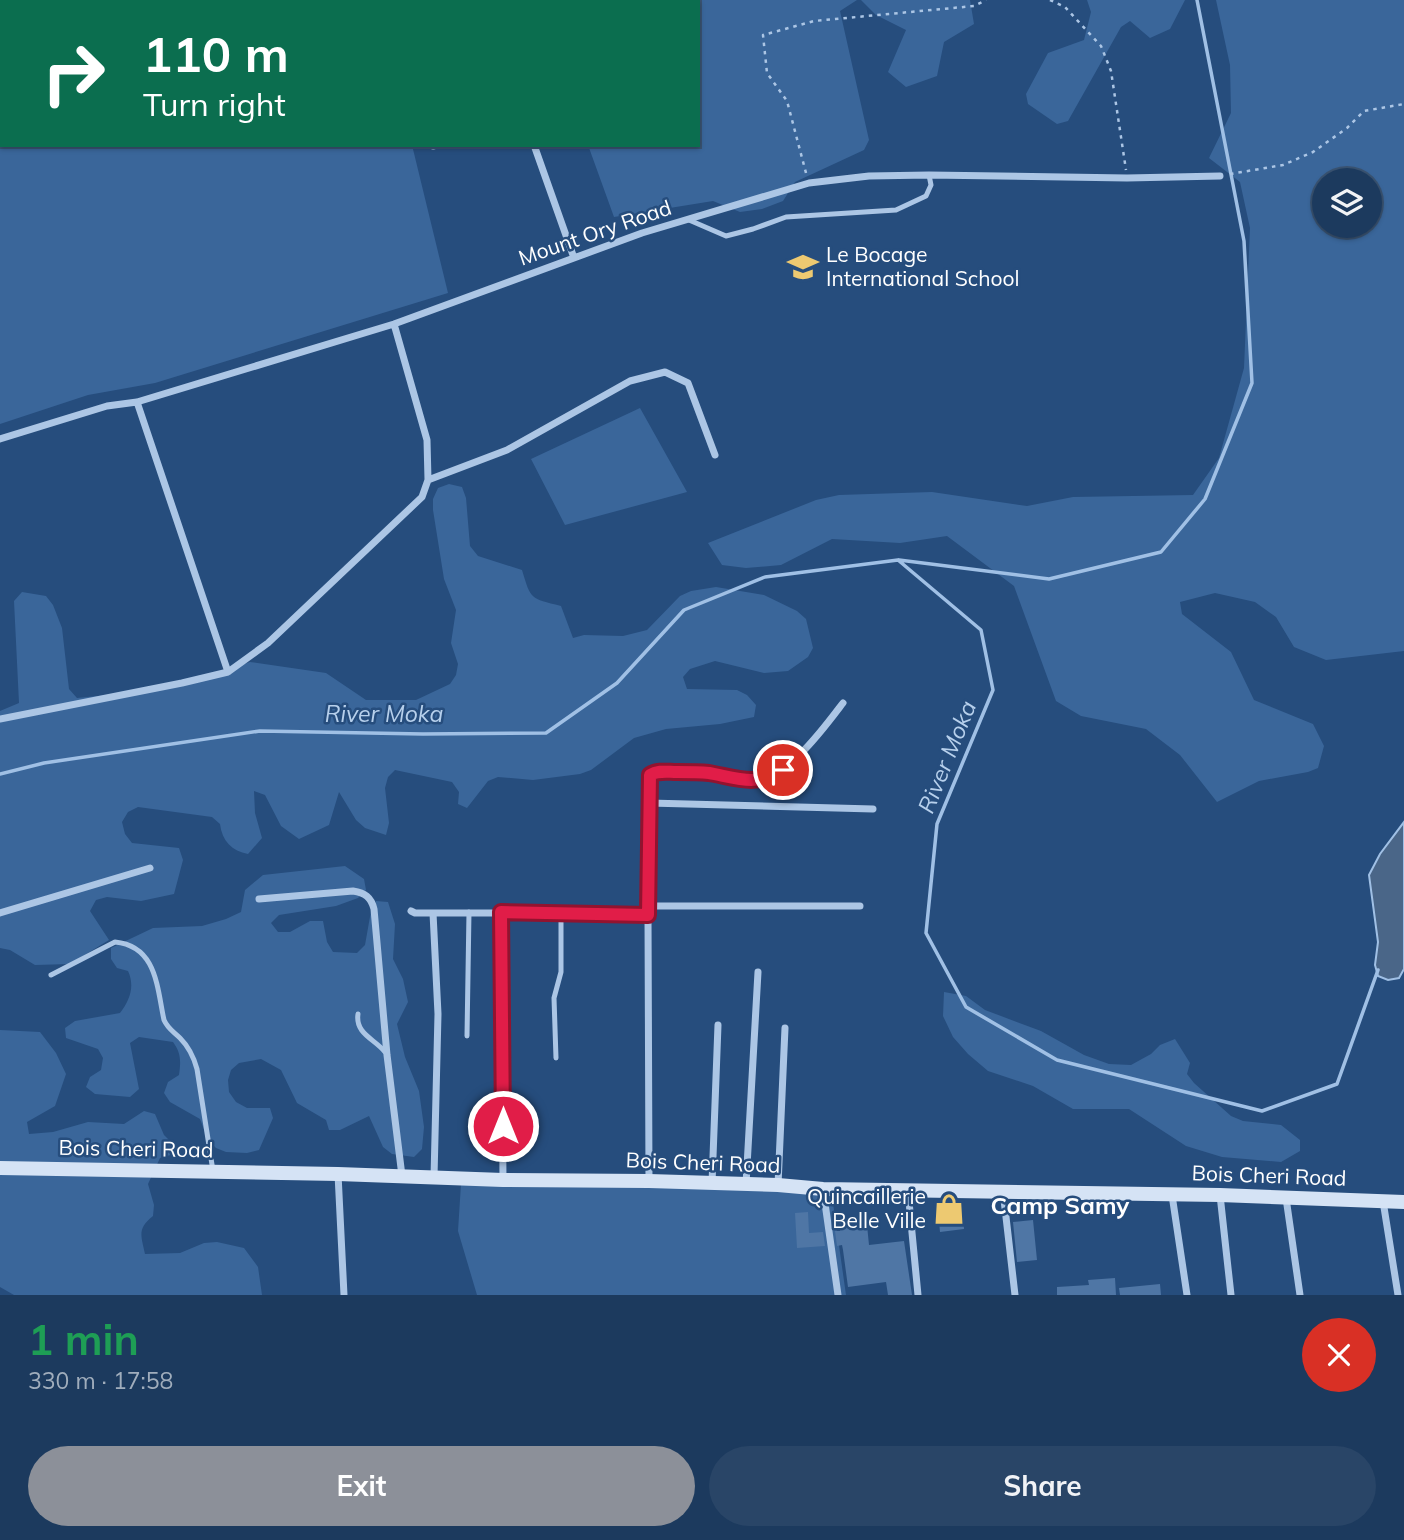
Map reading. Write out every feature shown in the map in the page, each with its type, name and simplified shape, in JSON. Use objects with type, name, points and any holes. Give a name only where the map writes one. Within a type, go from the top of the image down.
[{"type":"main road","name":"Bois Cheri Road","points":[[0,1168],[649,1181],[823,1189],[1220,1195],[1404,1202]]},
{"type":"street","points":[[535,147],[574,258]]},
{"type":"street","name":"Mount Ory Road","points":[[0,439],[107,406],[137,402],[394,324],[642,233],[809,183],[869,176],[1220,176]]},
{"type":"street","points":[[0,719],[228,672],[268,643],[422,497],[428,480],[427,440],[394,324]]},
{"type":"street","points":[[428,480],[507,450],[630,381],[665,372],[688,383],[715,454]]},
{"type":"street","points":[[137,402],[228,672]]},
{"type":"street","points":[[649,1181],[649,778],[654,772],[706,773],[751,781],[763,780],[790,763],[843,703]]},
{"type":"street","points":[[649,803],[873,809]]},
{"type":"street","points":[[0,913],[150,868]]},
{"type":"street","points":[[259,899],[353,891],[370,898],[374,909],[387,1055],[402,1177]]},
{"type":"street","points":[[648,906],[860,906]]},
{"type":"street","points":[[411,911],[648,915]]},
{"type":"street","points":[[501,912],[503,1180]]},
{"type":"street","points":[[433,913],[438,1014],[434,1178]]},
{"type":"street","points":[[746,1184],[758,972]]},
{"type":"street","points":[[712,1183],[718,1025]]},
{"type":"street","points":[[778,1185],[785,1028]]},
{"type":"street","points":[[338,1174],[344,1295]]},
{"type":"street","points":[[823,1189],[838,1295]]},
{"type":"street","points":[[908,1190],[918,1295]]},
{"type":"street","points":[[1003,1191],[1016,1295]]},
{"type":"street","points":[[1172,1194],[1187,1295]]},
{"type":"street","points":[[1220,1195],[1231,1295]]},
{"type":"street","points":[[1286,1197],[1300,1295]]},
{"type":"street","points":[[1383,1201],[1398,1295]]},
{"type":"lane","points":[[688,219],[726,236],[786,217],[896,209],[926,196],[931,186],[929,175]]},
{"type":"lane","points":[[467,1035],[469,912]]},
{"type":"lane","points":[[556,1058],[554,998],[561,972],[561,913]]},
{"type":"lane","points":[[51,975],[115,942],[124,943],[144,956],[153,968],[167,1028],[181,1038],[194,1058],[213,1171]]},
{"type":"lane","points":[[358,1014],[360,1029],[384,1049],[387,1055]]},
{"type":"path","points":[[809,183],[787,101],[767,74],[763,35],[814,22],[974,6],[986,0]]},
{"type":"path","points":[[1050,0],[1065,7],[1101,46],[1111,71],[1127,178]]},
{"type":"path","points":[[1240,172],[1283,165],[1313,152],[1347,128],[1364,111],[1404,104]]},
{"type":"shaded area","points":[[700,0],[857,0],[840,11],[869,140],[864,150],[795,182],[783,201],[762,209],[740,212],[713,201],[614,217],[589,147],[700,147]]},
{"type":"shaded area","points":[[861,0],[970,0],[974,24],[944,42],[937,76],[906,87],[888,72],[906,30],[876,15]]},
{"type":"shaded area","points":[[1087,0],[1185,0],[1170,29],[1150,38],[1130,21],[1121,27],[1068,121],[1057,124],[1028,104],[1026,94],[1048,53],[1084,40],[1091,12]]},
{"type":"shaded area","points":[[1216,0],[1404,0],[1404,651],[1326,660],[1294,647],[1276,617],[1255,602],[1215,593],[1180,602],[1182,614],[1231,652],[1254,700],[1313,724],[1324,746],[1318,768],[1259,781],[1217,802],[1180,755],[1146,729],[1081,716],[1056,701],[1014,586],[947,536],[900,543],[832,539],[781,565],[746,568],[722,565],[708,543],[816,500],[839,495],[932,492],[1027,506],[1073,497],[1193,495],[1219,458],[1244,368],[1250,228],[1240,182],[1209,158],[1231,113],[1230,65]]},
{"type":"shaded area","points":[[0,147],[412,147],[448,293],[155,383],[88,395],[0,424]]},
{"type":"shaded area","points":[[640,408],[687,492],[565,525],[531,459]]},
{"type":"shaded area","points":[[449,484],[462,487],[466,498],[470,546],[478,556],[522,570],[533,596],[561,606],[573,638],[584,635],[623,636],[647,630],[680,596],[691,591],[716,587],[764,595],[797,611],[806,619],[813,648],[808,657],[788,671],[764,673],[715,661],[690,669],[683,677],[687,689],[737,690],[747,695],[756,705],[754,717],[720,724],[666,729],[634,738],[591,770],[580,774],[533,780],[498,777],[488,781],[467,808],[458,804],[459,792],[452,782],[395,770],[388,777],[385,788],[389,823],[386,835],[365,828],[356,820],[339,792],[329,825],[299,839],[281,826],[265,795],[254,791],[255,813],[262,838],[248,854],[229,844],[220,824],[212,817],[138,807],[128,812],[122,822],[125,834],[132,843],[179,848],[183,860],[174,894],[141,901],[107,897],[96,900],[90,911],[109,940],[70,964],[35,965],[10,950],[0,948],[0,711],[19,703],[14,601],[22,592],[46,596],[53,605],[62,628],[69,689],[77,698],[138,692],[191,681],[250,662],[326,673],[366,700],[416,700],[450,684],[456,675],[458,664],[451,643],[456,610],[444,579],[433,510],[433,499],[438,488]]},
{"type":"shaded area","points":[[1404,822],[1404,969],[1399,978],[1388,980],[1378,976],[1375,965],[1378,942],[1369,875],[1380,854]]},
{"type":"shaded area","points":[[345,866],[364,879],[366,890],[358,898],[336,906],[279,915],[271,923],[278,932],[290,932],[310,921],[323,921],[327,942],[333,952],[357,953],[365,945],[371,911],[376,901],[388,902],[395,924],[393,959],[403,979],[408,1002],[397,1024],[405,1057],[419,1091],[424,1127],[422,1149],[414,1157],[392,1154],[383,1147],[369,1116],[340,1130],[329,1130],[326,1120],[297,1103],[281,1070],[261,1059],[239,1063],[231,1070],[228,1080],[229,1092],[236,1102],[247,1108],[270,1108],[273,1118],[259,1150],[247,1153],[226,1152],[216,1148],[208,1140],[200,1119],[170,1102],[164,1093],[168,1082],[179,1075],[180,1057],[173,1042],[139,1037],[130,1043],[139,1089],[130,1097],[95,1094],[86,1087],[90,1077],[101,1070],[103,1058],[98,1049],[66,1038],[65,1028],[75,1021],[120,1013],[126,1003],[131,987],[130,977],[128,971],[117,968],[111,959],[111,948],[153,928],[202,926],[241,912],[245,890],[263,875]]},
{"type":"shaded area","points":[[944,992],[966,996],[985,1010],[1041,1031],[1084,1055],[1109,1064],[1131,1065],[1151,1054],[1160,1045],[1175,1039],[1190,1063],[1187,1074],[1194,1083],[1231,1116],[1243,1121],[1281,1125],[1300,1140],[1300,1151],[1281,1162],[1222,1157],[1186,1146],[1129,1109],[1073,1109],[1033,1086],[988,1071],[968,1054],[953,1037],[943,1016]]},
{"type":"shaded area","points":[[0,1030],[40,1032],[56,1053],[66,1074],[55,1106],[27,1122],[29,1134],[53,1132],[88,1122],[124,1124],[144,1111],[155,1114],[164,1135],[181,1152],[160,1158],[148,1184],[154,1205],[153,1216],[142,1229],[145,1254],[180,1253],[204,1243],[217,1242],[244,1248],[258,1267],[262,1295],[14,1295],[0,1287]]},
{"type":"shaded area","points":[[461,1184],[831,1189],[846,1295],[477,1295],[458,1231]]},
{"type":"building","points":[[962,1201],[964,1229],[940,1232],[937,1202]]},
{"type":"building","points":[[808,1212],[809,1233],[823,1232],[825,1246],[797,1248],[795,1213]]},
{"type":"building","points":[[866,1215],[869,1245],[904,1241],[912,1295],[888,1295],[886,1282],[848,1287],[842,1245],[837,1246],[835,1231],[840,1231],[839,1218]]},
{"type":"building","points":[[1033,1220],[1037,1260],[1017,1262],[1013,1222]]},
{"type":"building","points":[[1115,1278],[1116,1295],[1057,1295],[1057,1287],[1089,1285],[1088,1280]]},
{"type":"building","points":[[1160,1284],[1161,1295],[1120,1295],[1119,1288]]},
{"type":"waterway","points":[[899,560],[1049,579],[1161,552],[1205,499],[1252,383],[1244,241],[1197,0]]},
{"type":"waterway","name":"River Moka","points":[[0,774],[44,763],[260,731],[546,733],[617,683],[684,610],[765,577],[898,560],[981,630],[993,690],[937,824],[926,933],[966,1007],[1057,1060],[1262,1111],[1337,1084],[1378,970]]},
{"type":"place","name":"Le Bocage International School","points":[[803,267]]},
{"type":"place","name":"Quincaillerie Belle Ville","points":[[949,1209]]},
{"type":"district","name":"Camp Samy","points":[[1060,1206]]},
{"type":"route","points":[[503,1126],[501,912],[648,915],[650,775],[654,772],[696,772],[763,780],[783,770]]}]
